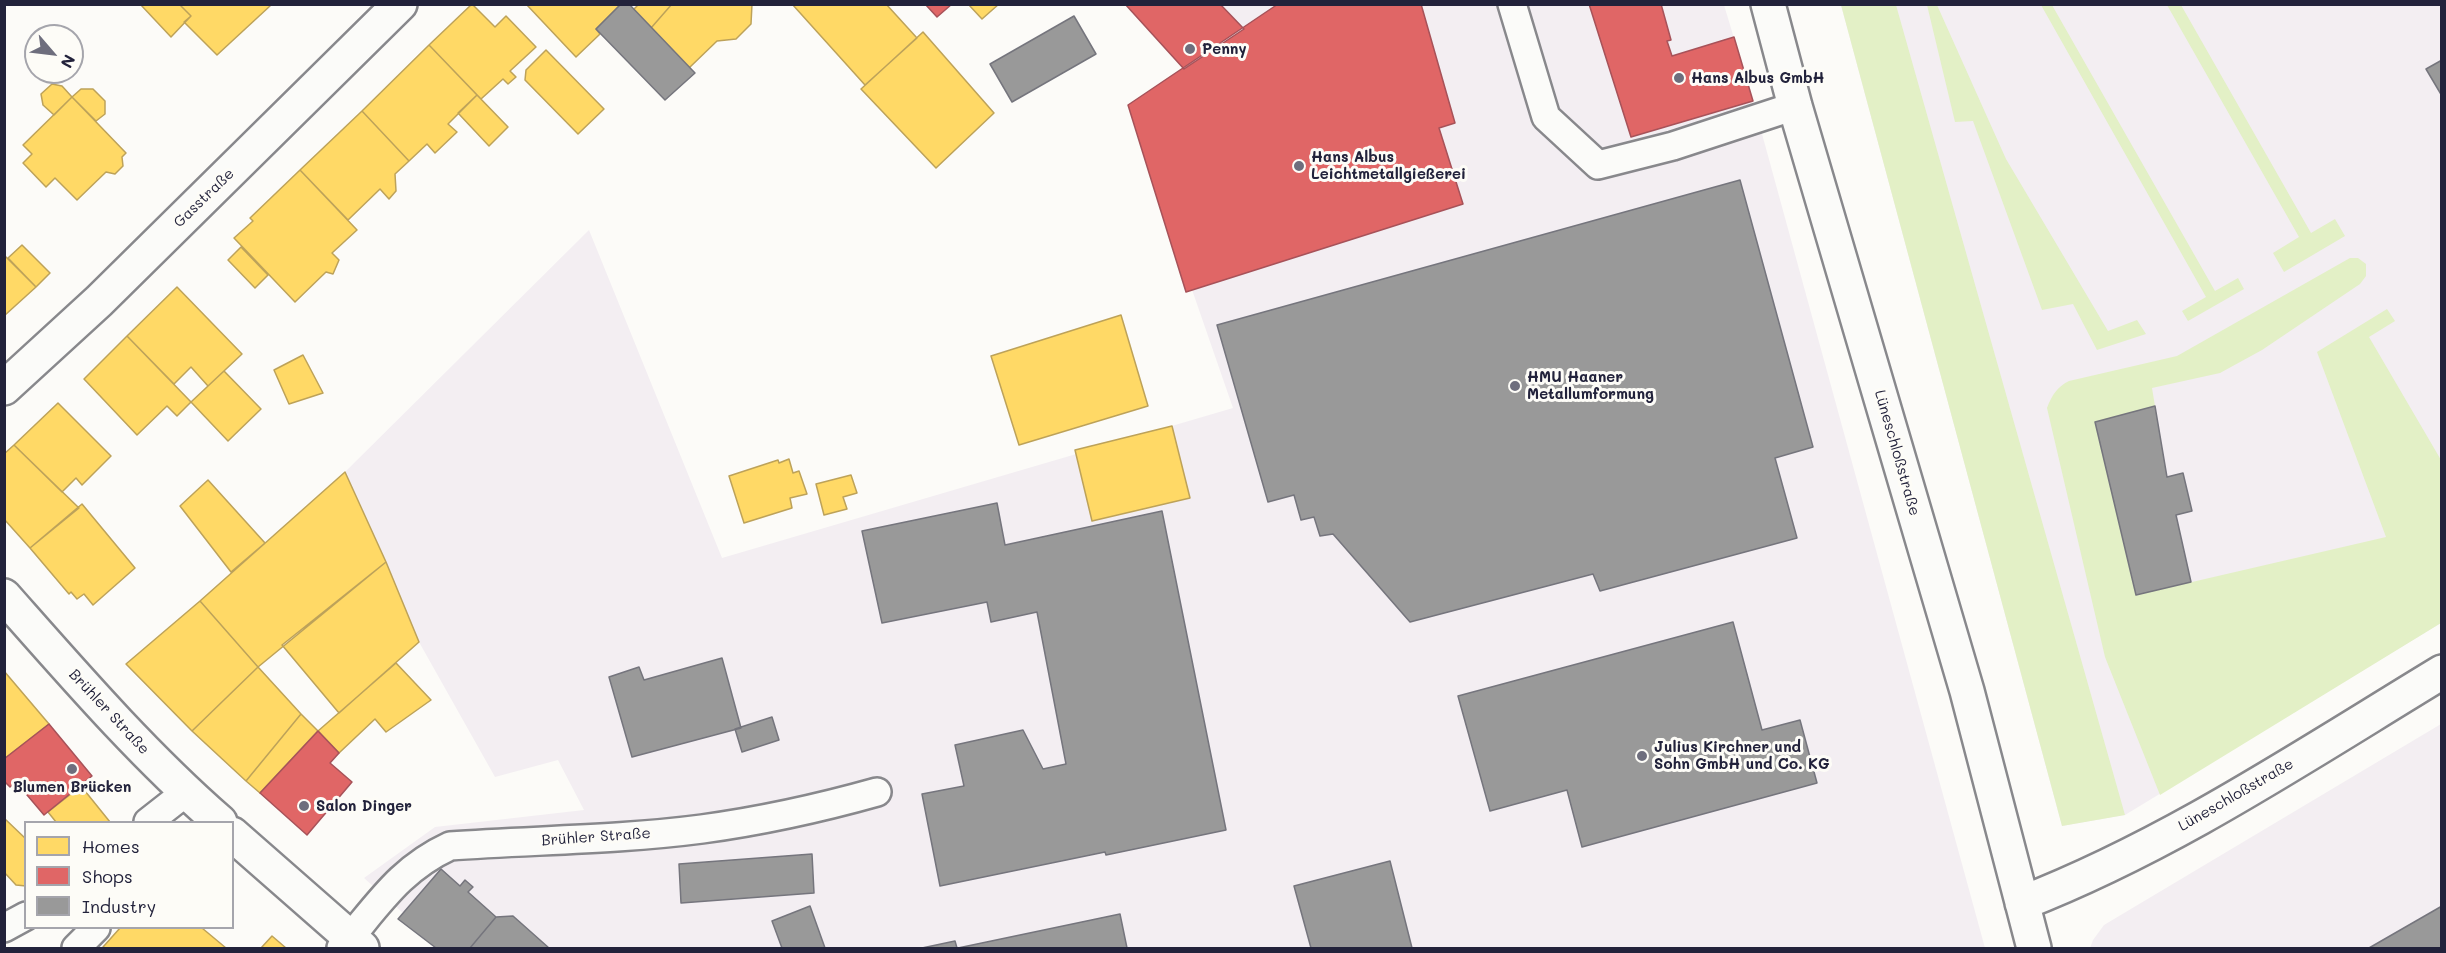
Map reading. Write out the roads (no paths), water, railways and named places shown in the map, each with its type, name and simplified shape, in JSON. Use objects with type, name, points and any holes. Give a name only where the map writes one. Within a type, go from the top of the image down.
[{"type":"street","name":"Gasstraße","points":[[4,388],[99,301],[400,4]]},
{"type":"street","name":"Lüneschloßstraße","points":[[1768,4],[1795,106],[1967,691],[2034,948]]},
{"type":"street","name":"Brühler Straße","points":[[4,596],[71,672],[202,812]]},
{"type":"street","name":"Lüneschloßstraße","points":[[2022,903],[2061,888],[2217,809],[2442,672]]},
{"type":"street","name":"Brühler Straße","points":[[234,836],[351,945]]},
{"type":"lane","points":[[1512,4],[1546,117],[1598,165],[1673,146],[1795,106]]},
{"type":"lane","name":"Brühler Straße","points":[[351,945],[396,882],[429,856],[450,846],[702,829],[823,807],[877,792]]},
{"type":"lane","points":[[153,821],[202,812]]},
{"type":"lane","points":[[4,928],[24,917]]},
{"type":"lane","points":[[76,948],[94,929]]},
{"type":"place","name":"Penny","points":[[1190,49]]},
{"type":"place","name":"Hans Albus GmbH","points":[[1679,78]]},
{"type":"place","name":"Hans Albus Leichtmetallgießerei","points":[[1299,166]]},
{"type":"place","name":"HMU Haaner Metallumformung","points":[[1515,386]]},
{"type":"place","name":"Julius Kirchner und Sohn GmbH und Co. KG","points":[[1642,756]]},
{"type":"place","name":"Blumen Brücken","points":[[72,769]]},
{"type":"place","name":"Salon Dinger","points":[[304,806]]}]
